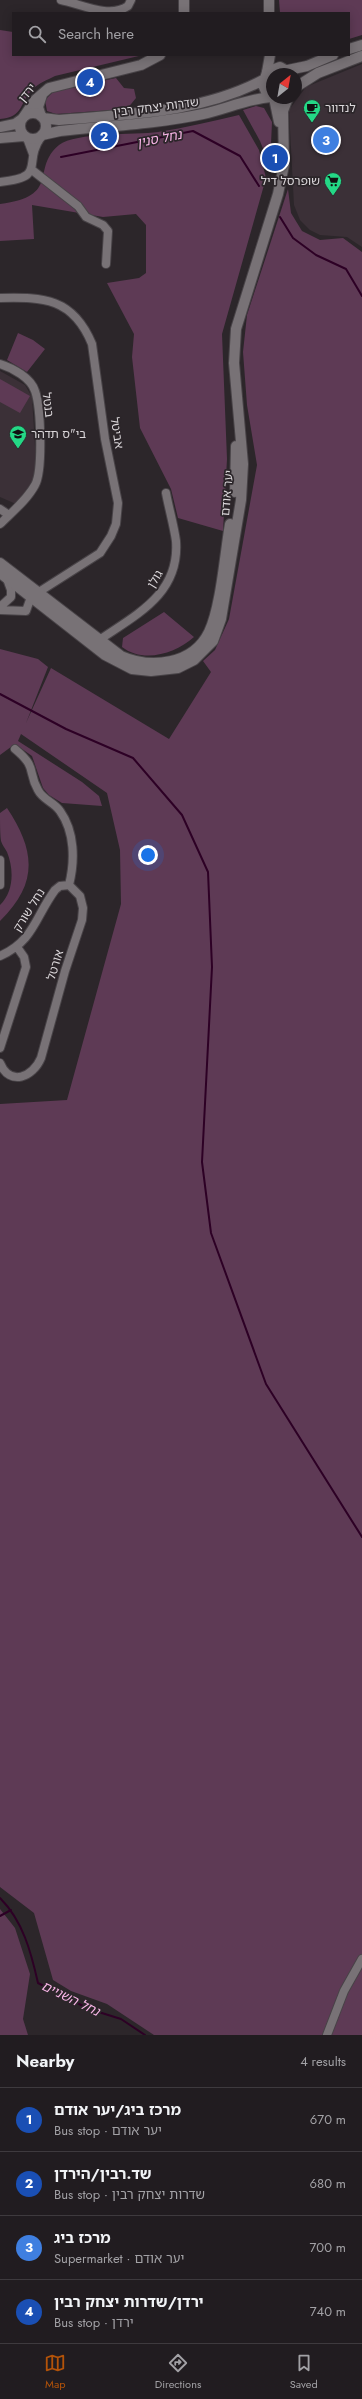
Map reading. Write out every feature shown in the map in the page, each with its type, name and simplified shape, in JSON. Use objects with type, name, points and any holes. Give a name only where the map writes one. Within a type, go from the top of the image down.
[{"type":"street","points":[[61,0],[98,11],[115,12],[123,10],[128,6],[131,0]]},
{"type":"street","points":[[94,0],[98,11]]},
{"type":"street","points":[[184,0],[184,12]]},
{"type":"street","points":[[268,0],[269,12]]},
{"type":"street","points":[[350,49],[362,45]]},
{"type":"street","name":"ירדן","points":[[23,117],[35,100],[49,88],[141,64],[158,56]]},
{"type":"street","points":[[265,76],[270,56]]},
{"type":"street","points":[[277,56],[286,68]]},
{"type":"street","points":[[297,68],[307,66],[331,56]]},
{"type":"street","points":[[302,83],[318,73],[362,56]]},
{"type":"street","name":"יער אודם","points":[[265,76],[264,89],[266,91]]},
{"type":"street","name":"שדרות יצחק רבין","points":[[42,117],[59,120],[184,107],[221,98],[265,76]]},
{"type":"street","name":"ירדן","points":[[42,117],[39,102],[49,88]]},
{"type":"street","name":"שדרות יצחק רבין","points":[[42,136],[60,131],[186,117],[218,110],[249,99],[266,98]]},
{"type":"street","name":"יער אודם","points":[[95,643],[129,659],[147,663],[166,662],[182,657],[195,650],[206,637],[212,624],[235,498],[236,438],[229,364],[232,330],[242,293],[270,208],[280,165],[279,121],[275,104]]},
{"type":"street","name":"יער אודם","points":[[0,563],[34,595],[95,643],[114,661],[132,669],[151,671],[171,670],[187,664],[201,654],[212,641],[219,626],[238,519],[242,481],[242,449],[234,363],[236,329],[278,194],[284,165],[283,111],[286,104]]},
{"type":"street","points":[[0,127],[15,124],[23,117],[34,113],[42,117],[46,124],[33,156],[32,170],[22,179],[0,182]]},
{"type":"street","points":[[23,117],[19,126],[26,137],[33,156]]},
{"type":"street","points":[[0,138],[26,137],[36,139],[42,136]]},
{"type":"street","points":[[32,170],[78,206],[86,217],[106,228],[108,231],[106,264]]},
{"type":"street","name":"אביטל","points":[[0,298],[47,300],[69,309],[79,319],[86,330],[92,344],[105,439],[118,503],[116,524],[100,553],[34,595]]},
{"type":"street","name":"בנטל","points":[[0,364],[20,374],[35,390],[38,406],[40,470],[35,486],[0,524]]},
{"type":"street","name":"גולן","points":[[95,643],[155,600],[172,576],[176,558],[176,540],[166,493]]},
{"type":"street","points":[[0,509],[9,515]]},
{"type":"street","points":[[0,607],[11,597],[11,590],[4,576]]},
{"type":"street","name":"יער אודם","points":[[4,576],[34,595]]},
{"type":"street","points":[[0,610],[26,611],[34,595]]},
{"type":"street","points":[[15,749],[29,762],[39,792],[61,811],[72,840],[72,871],[69,885]]},
{"type":"street","points":[[0,860],[0,885]]},
{"type":"street","name":"נחל שורק","points":[[0,956],[17,948],[33,929],[55,890],[60,886],[69,885]]},
{"type":"street","name":"אורטל","points":[[0,1063],[9,1074],[17,1077],[28,1076],[35,1071],[41,1058],[65,971],[82,920],[83,908],[80,896],[69,885]]},
{"type":"street","points":[[0,1048],[26,967],[24,957],[17,948]]},
{"type":"street","points":[[327,2035],[344,1991],[362,1959]]},
{"type":"shaded area","points":[[279,0],[362,0],[362,35],[350,39],[350,12],[280,12]]},
{"type":"shaded area","points":[[0,30],[12,32],[12,56],[139,56],[55,76],[40,83],[33,89],[17,112],[8,118],[0,119]]},
{"type":"shaded area","points":[[362,64],[362,247],[347,237],[320,235],[310,230],[300,220],[294,205],[289,110],[293,104],[302,104],[302,92],[306,87]]},
{"type":"shaded area","points":[[116,78],[124,88],[134,89],[136,98],[127,109],[56,114],[47,111],[45,100],[54,91]]},
{"type":"shaded area","points":[[256,106],[264,108],[272,122],[270,166],[260,141],[243,110]]},
{"type":"shaded area","points":[[239,115],[259,150],[266,178],[222,334],[227,459],[223,531],[178,518],[171,489],[140,428],[132,357],[134,334],[107,283],[139,278],[146,273],[146,225],[136,214],[103,217],[32,205],[34,239],[0,241],[0,204],[19,200],[31,195],[38,188],[42,180],[46,163],[51,154],[59,145],[67,141],[92,136],[158,132]]},
{"type":"shaded area","points":[[288,189],[291,213],[302,231],[320,240],[343,238],[362,252],[362,2035],[154,2035],[107,2004],[71,1991],[53,1980],[34,1913],[0,1887],[0,1104],[67,1100],[121,904],[120,850],[107,793],[21,734],[18,741],[82,782],[99,796],[102,806],[62,803],[49,795],[43,788],[32,756],[15,744],[0,755],[0,649],[38,659],[48,667],[26,723],[51,668],[169,739],[211,672],[203,661],[215,650],[229,619],[257,465],[247,405],[243,352],[247,315]]},
{"type":"shaded area","points":[[18,333],[33,340],[45,349],[27,372],[7,360]]},
{"type":"shaded area","name":"בי\"ס תדהר","points":[[0,371],[25,385],[32,397],[36,462],[34,477],[23,497],[16,504],[0,497]]},
{"type":"shaded area","points":[[0,379],[30,396],[20,413],[0,402]]},
{"type":"shaded area","points":[[164,612],[194,637],[187,643],[169,652],[150,656],[140,655],[122,647],[123,638]]},
{"type":"shaded area","points":[[7,808],[23,838],[29,866],[27,880],[21,893],[13,907],[0,921],[0,905],[8,894],[12,873],[7,852],[1,842],[0,835],[0,813]]},
{"type":"shaded area","points":[[0,1909],[15,1928],[30,1974],[23,2019],[28,2035],[0,2035]]},
{"type":"waterway","name":"נחל סנין","points":[[61,157],[193,131],[240,156],[259,186]]},
{"type":"waterway","name":"נחל סנין","points":[[280,217],[293,238],[316,255],[346,269],[362,296]]},
{"type":"waterway","points":[[0,694],[66,729],[133,758],[182,815],[208,872],[212,967],[202,1162],[211,1233],[266,1384],[362,1537]]},
{"type":"waterway","name":"נחל השניים","points":[[0,1898],[15,1917],[25,1938],[38,1983],[89,2009],[121,2019],[145,2035]]},
{"type":"waterway","points":[[0,1916],[11,1910]]},
{"type":"place","name":"ירדן/שדרות יצחק רבין","points":[[90,82]]},
{"type":"place","name":"לנדוור","points":[[312,123]]},
{"type":"place","name":"שד.רבין/הירדן","points":[[104,136]]},
{"type":"place","name":"מרכז ביג","points":[[326,140]]},
{"type":"place","name":"מרכז ביג/יער אודם","points":[[275,158]]},
{"type":"place","name":"שופרסל דיל","points":[[333,196]]},
{"type":"place","name":"בי\"ס תדהר","points":[[18,449]]}]
